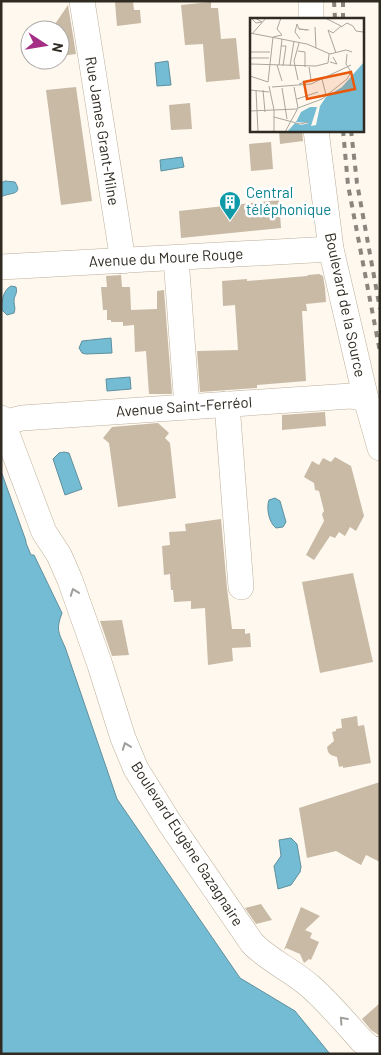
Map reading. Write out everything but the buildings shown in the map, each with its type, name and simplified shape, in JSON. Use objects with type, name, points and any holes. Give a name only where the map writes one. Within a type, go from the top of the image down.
[{"type":"street","name":"Rue James Grant-Milne","points":[[82,1],[123,261]]},
{"type":"street","points":[[311,1],[311,18]]},
{"type":"street","name":"Boulevard de la Source","points":[[316,131],[331,249],[366,399],[380,448]]},
{"type":"street","name":"Avenue du Moure Rouge","points":[[1,267],[331,249]]},
{"type":"street","points":[[176,258],[187,407]]},
{"type":"street","name":"Avenue Saint-Ferréol","points":[[2,420],[351,396],[366,399]]},
{"type":"street","points":[[227,404],[241,587]]},
{"type":"street","name":"Boulevard Eugène Gazagnaire","points":[[2,420],[44,532],[59,555],[70,580],[123,738],[136,769],[169,822],[252,943],[262,954],[311,987],[361,1040],[369,1047],[380,1051]]},
{"type":"water","points":[[168,61],[171,85],[157,86],[155,63]]},
{"type":"water","points":[[182,157],[184,167],[161,171],[160,160]]},
{"type":"water","points":[[5,181],[15,182],[18,190],[1,197],[1,183]]},
{"type":"water","points":[[11,286],[16,287],[15,310],[14,313],[7,315],[1,309],[1,306],[5,293]]},
{"type":"water","points":[[111,338],[112,353],[86,354],[82,353],[79,348],[82,341]]},
{"type":"water","points":[[130,377],[131,389],[107,391],[106,379]]},
{"type":"water","points":[[59,453],[69,453],[82,489],[65,495],[53,459]]},
{"type":"water","points":[[1,471],[31,555],[34,555],[62,613],[58,627],[59,634],[117,799],[240,978],[295,1011],[330,1054],[1,1054]]},
{"type":"water","points":[[275,498],[280,501],[286,522],[283,527],[276,528],[269,515],[269,500]]},
{"type":"water","points":[[291,838],[297,844],[301,867],[300,872],[291,885],[278,889],[274,866],[281,856],[279,840]]},
{"type":"railway","points":[[334,1],[335,18]]},
{"type":"railway","points":[[343,1],[343,18]]},
{"type":"railway","points":[[343,131],[348,185],[380,352]]},
{"type":"railway","points":[[351,131],[357,183],[380,309]]},
{"type":"place","name":"Central téléphonique","points":[[230,221]]}]
